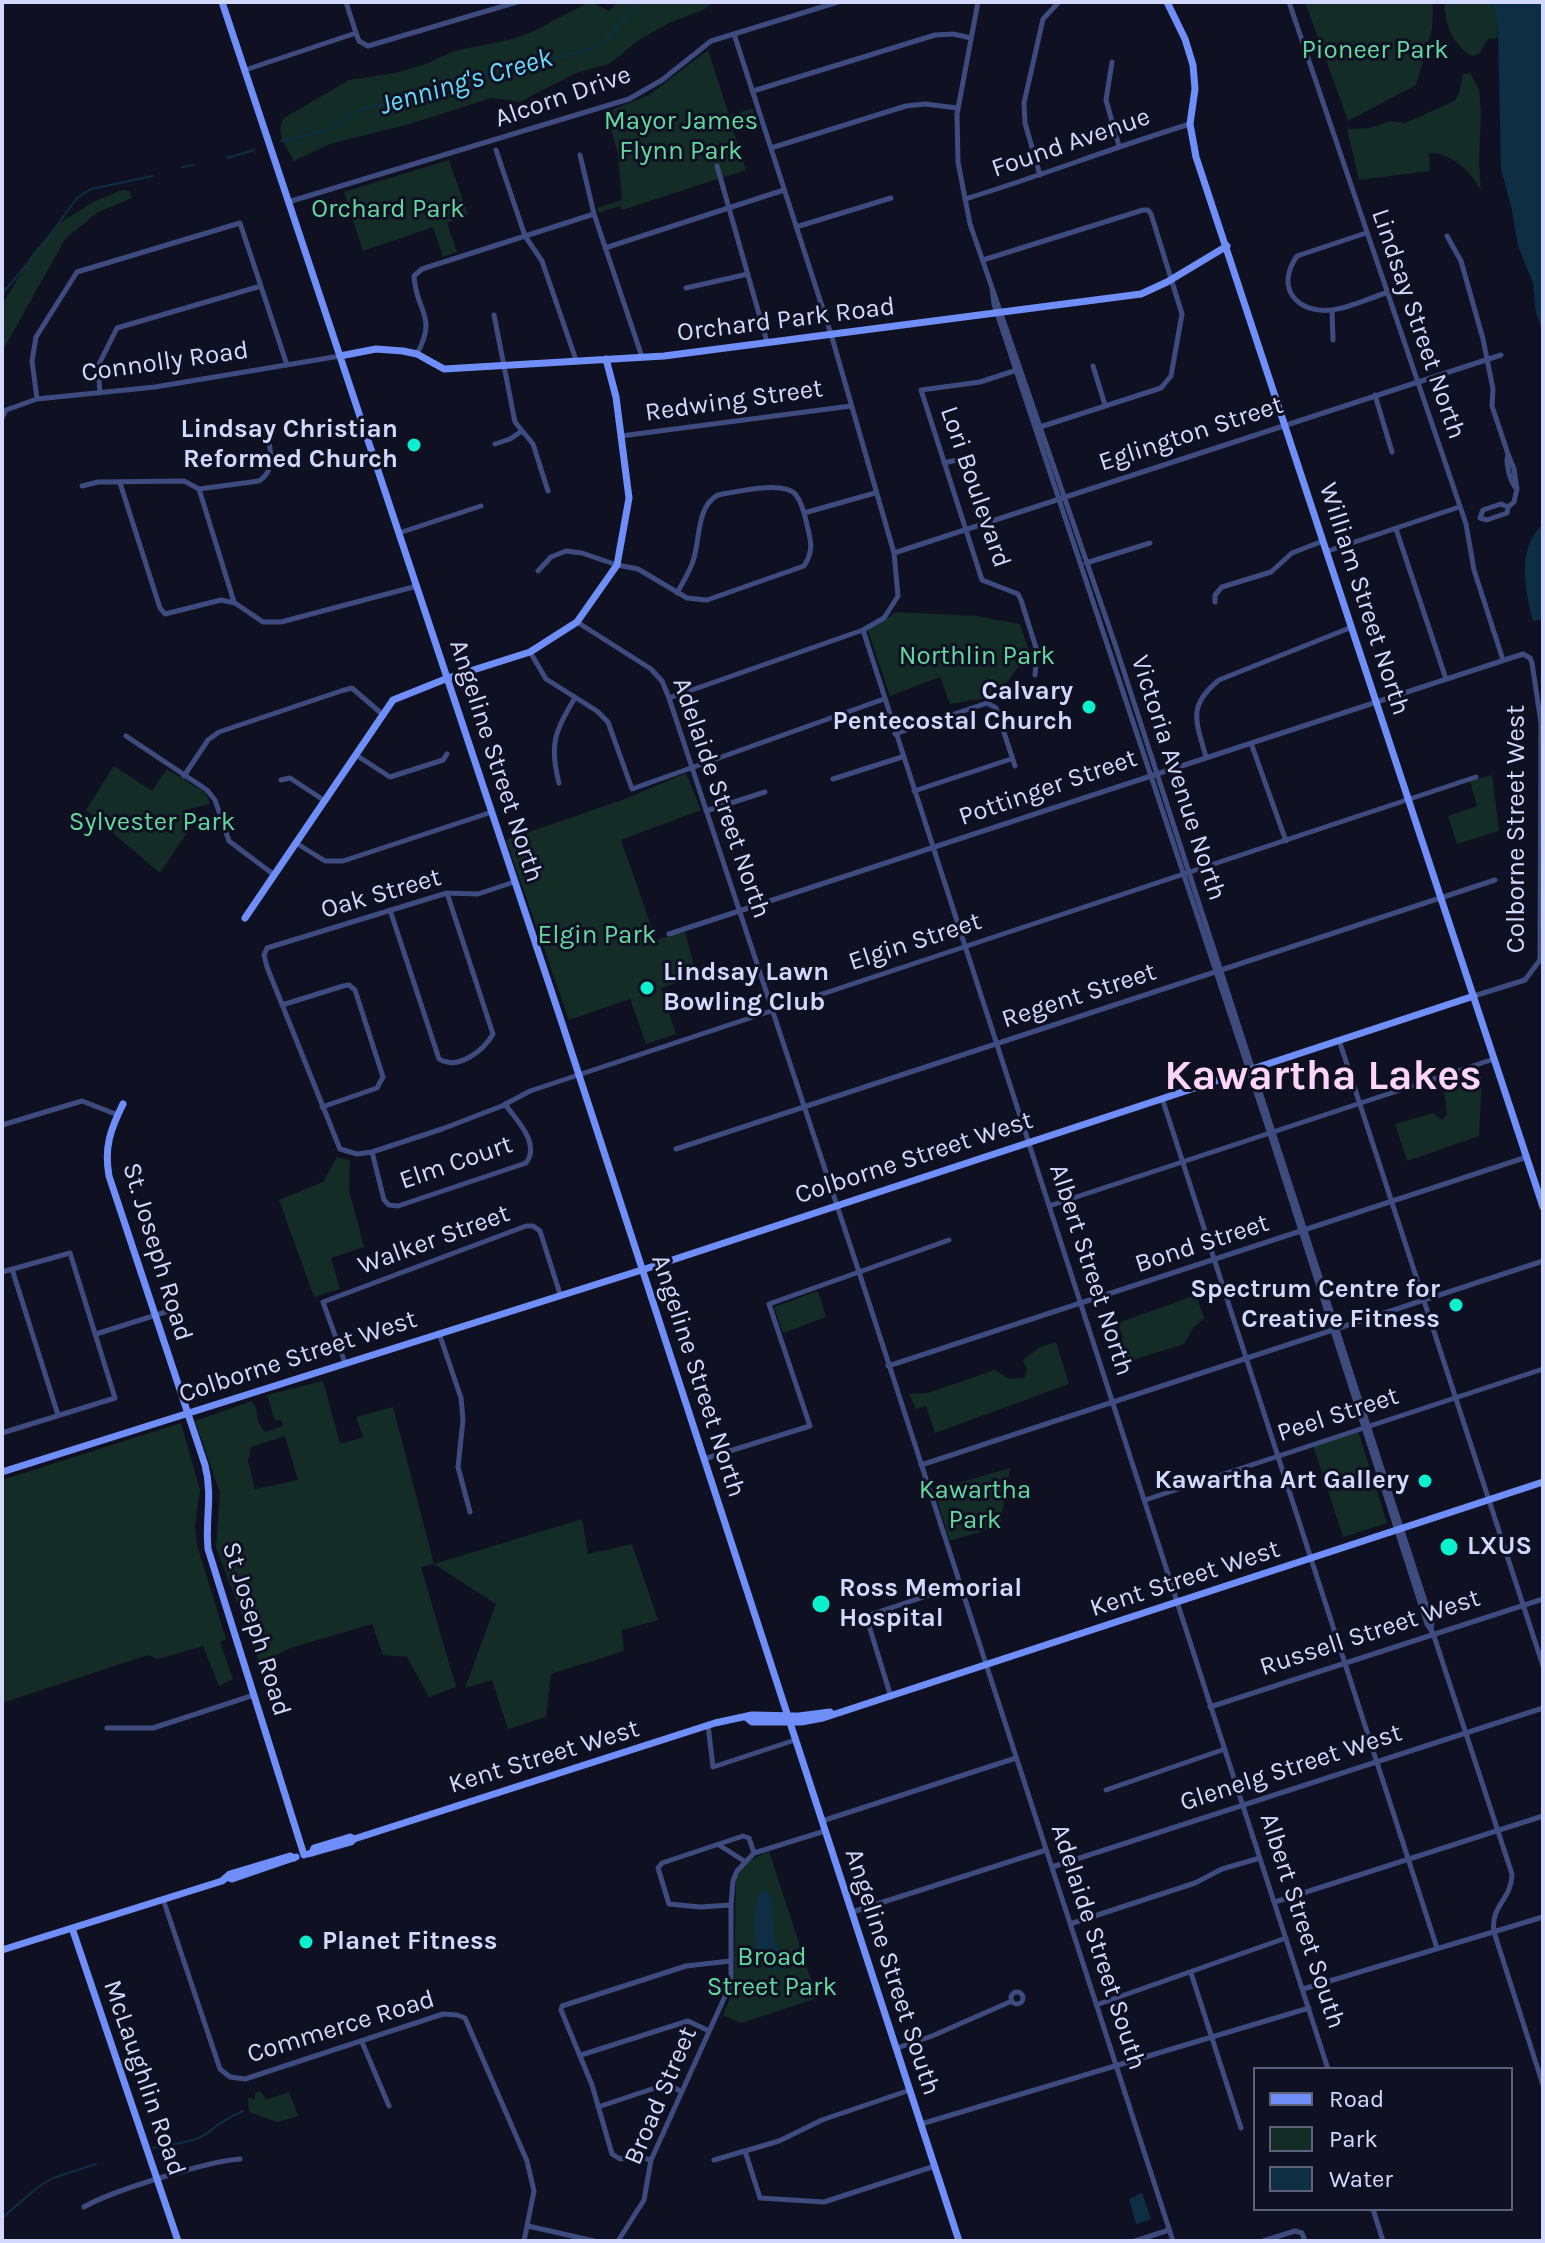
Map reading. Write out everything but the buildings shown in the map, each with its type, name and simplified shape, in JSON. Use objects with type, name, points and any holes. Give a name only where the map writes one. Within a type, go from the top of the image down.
[{"type":"main road","name":"Angeline Street North","points":[[222,2],[448,678],[788,1719]]},
{"type":"main road","name":"William Street North","points":[[1167,2],[1189,49],[1193,65],[1195,89],[1190,124],[1196,157],[1543,1207]]},
{"type":"main road","name":"Orchard Park Road","points":[[340,356],[376,349],[417,354],[444,369],[503,363],[642,357],[767,343],[1141,294],[1227,246]]},
{"type":"main road","points":[[245,918],[393,700],[448,678],[530,652],[577,622],[617,565],[629,498],[616,397],[606,359]]},
{"type":"main road","name":"Colborne Street West","points":[[2,1472],[640,1269],[1474,996]]},
{"type":"main road","name":"St. Joseph Road","points":[[123,1104],[106,1147],[109,1176],[187,1413]]},
{"type":"main road","name":"St Joseph Road","points":[[187,1413],[211,1488],[206,1529],[208,1549],[308,1854]]},
{"type":"main road","name":"Kent Street West","points":[[2,1950],[229,1878],[230,1874],[290,1856],[294,1858],[308,1854],[314,1848],[350,1837],[354,1839],[708,1725],[747,1718],[752,1722],[823,1718],[1543,1482]]},
{"type":"main road","name":"Angeline Street South","points":[[788,1719],[959,2241]]},
{"type":"main road","name":"McLaughlin Road","points":[[72,1928],[178,2241]]},
{"type":"street","points":[[346,2],[359,41],[368,46],[517,2]]},
{"type":"street","name":"Alcorn Drive","points":[[288,202],[632,97],[662,80],[710,42],[838,2]]},
{"type":"street","name":"Victoria Avenue North","points":[[978,2],[957,108],[957,151],[965,199],[1336,1329],[1427,1624],[1512,1874],[1509,1893],[1494,1913],[1494,1932]]},
{"type":"street","points":[[1040,175],[1025,123],[1024,103],[1043,19],[1059,2]]},
{"type":"street","name":"Lindsay Street North","points":[[1289,2],[1466,524],[1474,570],[1503,660]]},
{"type":"street","points":[[245,70],[356,33]]},
{"type":"street","points":[[669,698],[863,630],[884,618],[898,596],[894,553],[831,334],[734,34]]},
{"type":"street","points":[[752,91],[935,35],[953,34],[971,38]]},
{"type":"street","points":[[1112,62],[1106,100],[1119,146]]},
{"type":"street","points":[[771,148],[906,106],[925,104],[957,108]]},
{"type":"street","name":"Found Avenue","points":[[965,199],[1190,124]]},
{"type":"street","points":[[496,150],[525,236],[542,261],[576,360]]},
{"type":"street","points":[[580,155],[594,214],[642,357]]},
{"type":"street","points":[[717,166],[767,343]]},
{"type":"street","points":[[605,248],[784,190]]},
{"type":"street","points":[[796,227],[891,198]]},
{"type":"street","points":[[983,260],[1148,210],[1172,279],[1182,314],[1171,376],[1161,388],[1038,428]]},
{"type":"street","points":[[417,354],[427,334],[427,322],[414,276],[422,269],[594,214]]},
{"type":"street","points":[[37,399],[32,361],[36,337],[77,272],[240,223],[287,365]]},
{"type":"street","points":[[1366,233],[1297,256],[1291,264],[1287,289],[1291,297],[1301,304],[1332,310],[1386,293]]},
{"type":"street","points":[[1447,236],[1463,266],[1487,360],[1493,389],[1492,406],[1508,454],[1513,486],[1517,489],[1507,513],[1466,524]]},
{"type":"street","points":[[686,288],[748,274]]},
{"type":"street","points":[[100,393],[98,366],[117,328],[261,286]]},
{"type":"street","points":[[1332,310],[1333,340]]},
{"type":"street","points":[[494,315],[515,422],[533,444],[548,491]]},
{"type":"street","name":"Eglington Street","points":[[894,553],[1501,355]]},
{"type":"street","name":"Connolly Road","points":[[2,418],[6,410],[37,399],[155,387],[340,356]]},
{"type":"street","points":[[1093,366],[1105,405]]},
{"type":"street","name":"Lori Boulevard","points":[[1019,370],[980,382],[921,390],[982,580],[1018,594],[1037,651],[1035,675]]},
{"type":"street","points":[[1375,395],[1392,452]]},
{"type":"street","name":"Redwing Street","points":[[621,436],[851,406]]},
{"type":"street","points":[[495,444],[522,431]]},
{"type":"street","points":[[82,486],[98,482],[184,481],[199,489],[259,481],[270,469],[271,451],[267,433]]},
{"type":"street","points":[[944,463],[973,456]]},
{"type":"street","points":[[120,483],[160,608],[165,614],[221,600],[235,603],[263,622],[281,622],[417,586]]},
{"type":"street","points":[[538,571],[551,557],[566,551],[582,553],[638,569],[677,593],[687,598],[707,600],[804,566],[810,557],[812,545],[804,513],[795,494],[782,487],[718,495],[709,499],[693,561],[677,593]]},
{"type":"street","points":[[199,489],[235,603]]},
{"type":"street","points":[[804,513],[875,493]]},
{"type":"street","points":[[1480,518],[1483,510],[1501,504],[1508,507]]},
{"type":"street","points":[[399,533],[481,506]]},
{"type":"street","points":[[1328,551],[1459,507]]},
{"type":"street","points":[[1396,529],[1446,679]]},
{"type":"street","points":[[1215,602],[1215,595],[1222,587],[1271,572],[1292,553],[1324,541]]},
{"type":"street","points":[[1084,564],[1150,543]]},
{"type":"street","name":"Adelaide Street North","points":[[577,622],[651,669],[662,681],[669,698],[985,1665]]},
{"type":"street","points":[[1206,757],[1195,717],[1204,692],[1219,680],[1353,627]]},
{"type":"street","name":"Albert Street North","points":[[863,630],[1178,1603]]},
{"type":"street","points":[[530,652],[546,679],[597,711],[608,722],[632,789],[884,699]]},
{"type":"street","name":"Pottinger Street","points":[[669,934],[1503,660],[1523,654],[1530,658]]},
{"type":"street","name":"Colborne Street West","points":[[1474,996],[1525,980],[1540,960],[1541,723],[1530,658]]},
{"type":"street","points":[[184,776],[208,740],[219,732],[341,691],[352,688],[382,714]]},
{"type":"street","points":[[559,783],[554,764],[554,744],[558,726],[575,698]]},
{"type":"street","points":[[895,734],[987,703],[996,708],[1015,766]]},
{"type":"street","points":[[126,736],[207,790],[215,800],[229,841],[273,874]]},
{"type":"street","points":[[1251,743],[1286,841]]},
{"type":"street","points":[[356,755],[390,777],[443,760],[447,754]]},
{"type":"street","points":[[833,779],[902,757]]},
{"type":"street","points":[[914,791],[1011,759]]},
{"type":"street","name":"Elgin Street","points":[[372,1152],[578,1075],[1476,777]]},
{"type":"street","points":[[281,780],[290,778],[325,801]]},
{"type":"street","points":[[706,811],[765,792]]},
{"type":"street","points":[[296,843],[325,861],[343,861],[492,812]]},
{"type":"street","name":"Regent Street","points":[[676,1149],[1495,880]]},
{"type":"street","name":"Oak Street","points":[[282,1005],[264,955],[267,948],[447,893],[478,894],[514,882]]},
{"type":"street","points":[[390,910],[439,1059],[446,1063],[458,1062],[481,1050],[493,1034],[447,893]]},
{"type":"street","points":[[322,1107],[377,1088],[383,1077],[355,990],[349,985],[282,1005],[322,1107],[340,1149],[357,1154],[372,1152]]},
{"type":"street","points":[[1339,1040],[1543,1666]]},
{"type":"street","points":[[1049,1206],[1494,1059]]},
{"type":"street","points":[[1162,1098],[1437,1948]]},
{"type":"street","points":[[2,1125],[82,1101],[118,1115]]},
{"type":"street","name":"Elm Court","points":[[372,1152],[384,1200],[389,1205],[398,1206],[526,1163],[530,1158],[531,1143],[505,1104]]},
{"type":"street","name":"Bond Street","points":[[888,1366],[1527,1157]]},
{"type":"street","name":"Walker Street","points":[[345,1363],[323,1302],[526,1226],[540,1231],[560,1294]]},
{"type":"street","points":[[704,1459],[810,1426],[769,1304],[949,1240]]},
{"type":"street","points":[[2,1272],[70,1253],[115,1398],[2,1433]]},
{"type":"street","points":[[921,1465],[1543,1261]]},
{"type":"street","points":[[12,1269],[58,1415]]},
{"type":"street","points":[[96,1334],[172,1310]]},
{"type":"street","points":[[439,1333],[461,1398],[463,1420],[458,1467],[470,1512]]},
{"type":"street","name":"Peel Street","points":[[1145,1500],[1543,1369]]},
{"type":"street","points":[[891,1697],[866,1616],[960,1585]]},
{"type":"street","name":"Russell Street West","points":[[1210,1707],[1432,1632],[1543,1599]]},
{"type":"street","name":"Albert Street South","points":[[1178,1603],[1327,2067]]},
{"type":"street","name":"Adelaide Street South","points":[[985,1665],[1173,2241]]},
{"type":"street","points":[[107,1728],[153,1728],[254,1695]]},
{"type":"street","name":"Glenelg Street West","points":[[1052,1867],[1543,1708]]},
{"type":"street","points":[[708,1725],[713,1767],[795,1740]]},
{"type":"street","points":[[1106,1790],[1225,1749]]},
{"type":"street","points":[[822,1821],[1016,1758]]},
{"type":"street","points":[[1275,1902],[1543,1816]]},
{"type":"street","points":[[719,1844],[744,1861],[754,1853],[825,1831]]},
{"type":"street","points":[[731,1905],[700,1907],[669,1904],[658,1868],[662,1863],[747,1836],[754,1853]]},
{"type":"street","points":[[852,1912],[1046,1850]]},
{"type":"street","points":[[1070,1924],[1260,1858]]},
{"type":"street","name":"Broad Street","points":[[618,2241],[644,2200],[651,2160],[731,1983],[733,1881],[744,1861]]},
{"type":"street","name":"Commerce Road","points":[[163,1898],[220,2069],[230,2077],[245,2079],[443,2014],[465,2018],[527,2161],[534,2191],[524,2241]]},
{"type":"street","points":[[1303,1989],[1543,1917]]},
{"type":"street","points":[[1494,1932],[1543,2085]]},
{"type":"street","points":[[1096,2005],[1286,1938]]},
{"type":"street","points":[[651,2160],[635,2156],[623,2159],[613,2157],[562,2006],[686,1966],[730,1961]]},
{"type":"street","points":[[1191,1973],[1241,2128]]},
{"type":"street","points":[[897,2048],[1012,2001]]},
{"type":"street","points":[[921,2124],[1309,2008]]},
{"type":"street","points":[[581,2055],[688,2021],[709,2031]]},
{"type":"street","points":[[362,2042],[389,2106]]},
{"type":"street","points":[[598,2107],[661,2086],[669,2085],[682,2092]]},
{"type":"street","points":[[714,2160],[779,2141],[822,2120],[910,2090]]},
{"type":"street","points":[[745,2151],[760,2198],[824,2202],[935,2166]]},
{"type":"street","points":[[84,2207],[157,2181],[240,2159]]},
{"type":"street","points":[[1374,2211],[1383,2241]]},
{"type":"street","points":[[528,2226],[594,2241]]},
{"type":"street","points":[[1135,2241],[1169,2230]]},
{"type":"street","points":[[1263,2241],[1295,2231],[1302,2233],[1305,2241]]},
{"type":"green space","points":[[589,2],[610,11],[616,2],[714,2],[639,40],[609,64],[576,73],[520,102],[491,98],[410,124],[330,144],[294,161],[283,140],[280,129],[284,118],[349,80],[395,73],[454,51],[509,40],[532,32]]},
{"type":"green space","name":"Pioneer Park","points":[[1305,2],[1433,2],[1432,29],[1416,85],[1348,121]]},
{"type":"green space","points":[[1444,2],[1493,2],[1497,38],[1488,39],[1479,54],[1472,56],[1451,33]]},
{"type":"green space","name":"Mayor James Flynn Park","points":[[708,50],[729,115],[753,109],[754,113],[730,120],[746,170],[622,210],[620,206],[599,213],[597,208],[622,200],[618,154],[606,112],[649,95]]},
{"type":"green space","points":[[1470,73],[1479,89],[1481,191],[1460,164],[1445,156],[1429,153],[1430,171],[1359,180],[1347,129],[1369,128],[1391,121],[1405,123],[1448,104],[1459,93],[1463,74]]},
{"type":"green space","name":"Orchard Park","points":[[449,160],[468,215],[447,223],[457,252],[443,257],[433,227],[363,251],[344,192]]},
{"type":"green space","points":[[122,190],[130,191],[132,198],[98,212],[65,239],[2,352],[2,305],[33,253],[60,223],[93,202]]},
{"type":"green space","name":"Northlin Park","points":[[896,612],[976,616],[1020,624],[1029,651],[998,696],[950,704],[940,677],[890,696],[867,628]]},
{"type":"green space","name":"Sylvester Park","points":[[114,766],[152,791],[167,769],[206,793],[210,804],[185,810],[190,828],[160,873],[86,810]]},
{"type":"green space","name":"Elgin Park","points":[[686,773],[701,810],[621,840],[656,940],[685,932],[697,976],[661,988],[676,1034],[646,1044],[630,999],[569,1020],[506,840],[625,799]]},
{"type":"green space","points":[[1492,775],[1499,831],[1457,844],[1448,816],[1477,806],[1470,781]]},
{"type":"green space","points":[[1482,1077],[1479,1136],[1407,1161],[1395,1124],[1433,1113],[1442,1120],[1447,1114],[1444,1088]]},
{"type":"green space","points":[[337,1157],[350,1160],[349,1190],[364,1247],[331,1258],[340,1289],[314,1297],[279,1200],[323,1182]]},
{"type":"green space","points":[[818,1291],[826,1317],[783,1333],[774,1307]]},
{"type":"green space","points":[[1196,1295],[1204,1318],[1193,1328],[1184,1344],[1127,1362],[1119,1345],[1123,1337],[1118,1323]]},
{"type":"green space","points":[[1056,1342],[1069,1384],[935,1433],[926,1406],[916,1409],[909,1394],[927,1393],[995,1370],[1009,1379],[1024,1378],[1027,1370],[1023,1360],[1040,1347]]},
{"type":"green space","points":[[323,1381],[340,1444],[363,1437],[356,1417],[393,1407],[434,1564],[421,1567],[456,1687],[429,1697],[407,1657],[383,1655],[372,1624],[290,1648],[260,1664],[216,1547],[220,1493],[195,1421],[252,1401],[258,1422],[265,1432],[283,1426],[281,1420],[275,1421],[267,1395]],"holes":[[[285,1436],[298,1480],[255,1489],[248,1461],[251,1447]]]},
{"type":"green space","points":[[181,1423],[200,1490],[195,1526],[197,1545],[226,1639],[220,1642],[233,1679],[219,1686],[203,1646],[158,1659],[148,1655],[2,1703],[2,1480]]},
{"type":"green space","points":[[1358,1431],[1387,1523],[1343,1537],[1313,1445]]},
{"type":"green space","name":"Kawartha Park","points":[[1010,1468],[1000,1526],[950,1541],[934,1490]]},
{"type":"green space","points":[[582,1519],[588,1554],[632,1544],[658,1620],[622,1630],[624,1651],[551,1674],[546,1717],[508,1729],[492,1680],[465,1688],[496,1604],[434,1564]]},
{"type":"green space","name":"Broad Street Park","points":[[769,1851],[817,1998],[741,2023],[723,2015],[734,1988],[736,1879],[745,1863]]},
{"type":"green space","points":[[261,2091],[266,2100],[289,2092],[298,2116],[277,2122],[249,2112],[248,2098],[255,2099],[255,2093]]},
{"type":"water","points":[[1493,2],[1543,2],[1543,359],[1533,283],[1518,246],[1501,169],[1498,28]]},
{"type":"water","points":[[1543,524],[1543,619],[1533,621],[1527,596],[1526,557],[1534,534]]},
{"type":"water","points":[[760,1891],[766,1891],[772,1897],[774,1938],[784,1959],[783,1968],[775,1971],[762,1965],[755,1938]]},
{"type":"water","points":[[1142,2193],[1151,2219],[1136,2224],[1129,2199]]},
{"type":"waterway","name":"Jenning's Creek","points":[[281,141],[325,131],[376,105],[418,101],[499,67],[545,61],[591,49],[606,39],[627,17],[635,2]]},
{"type":"waterway","name":"Jenning's Creek","points":[[227,158],[254,150]]},
{"type":"waterway","points":[[182,167],[193,165]]},
{"type":"waterway","name":"Jenning's Creek","points":[[2,294],[77,198],[91,189],[153,176]]},
{"type":"waterway","points":[[153,2148],[198,2138],[243,2111]]},
{"type":"waterway","points":[[2,2218],[53,2178],[96,2164]]},
{"type":"place","name":"Lindsay Christian Reformed Church","points":[[414,445]]},
{"type":"place","name":"Calvary Pentecostal Church","points":[[1089,707]]},
{"type":"place","name":"Lindsay Lawn Bowling Club","points":[[647,988]]},
{"type":"place","name":"Spectrum Centre for Creative Fitness","points":[[1456,1305]]},
{"type":"place","name":"Kawartha Art Gallery","points":[[1425,1481]]},
{"type":"place","name":"LXUS","points":[[1449,1547]]},
{"type":"place","name":"Ross Memorial Hospital","points":[[821,1604]]},
{"type":"place","name":"Planet Fitness","points":[[306,1942]]},
{"type":"district","name":"Kawartha Lakes","points":[[1323,1077]]}]
